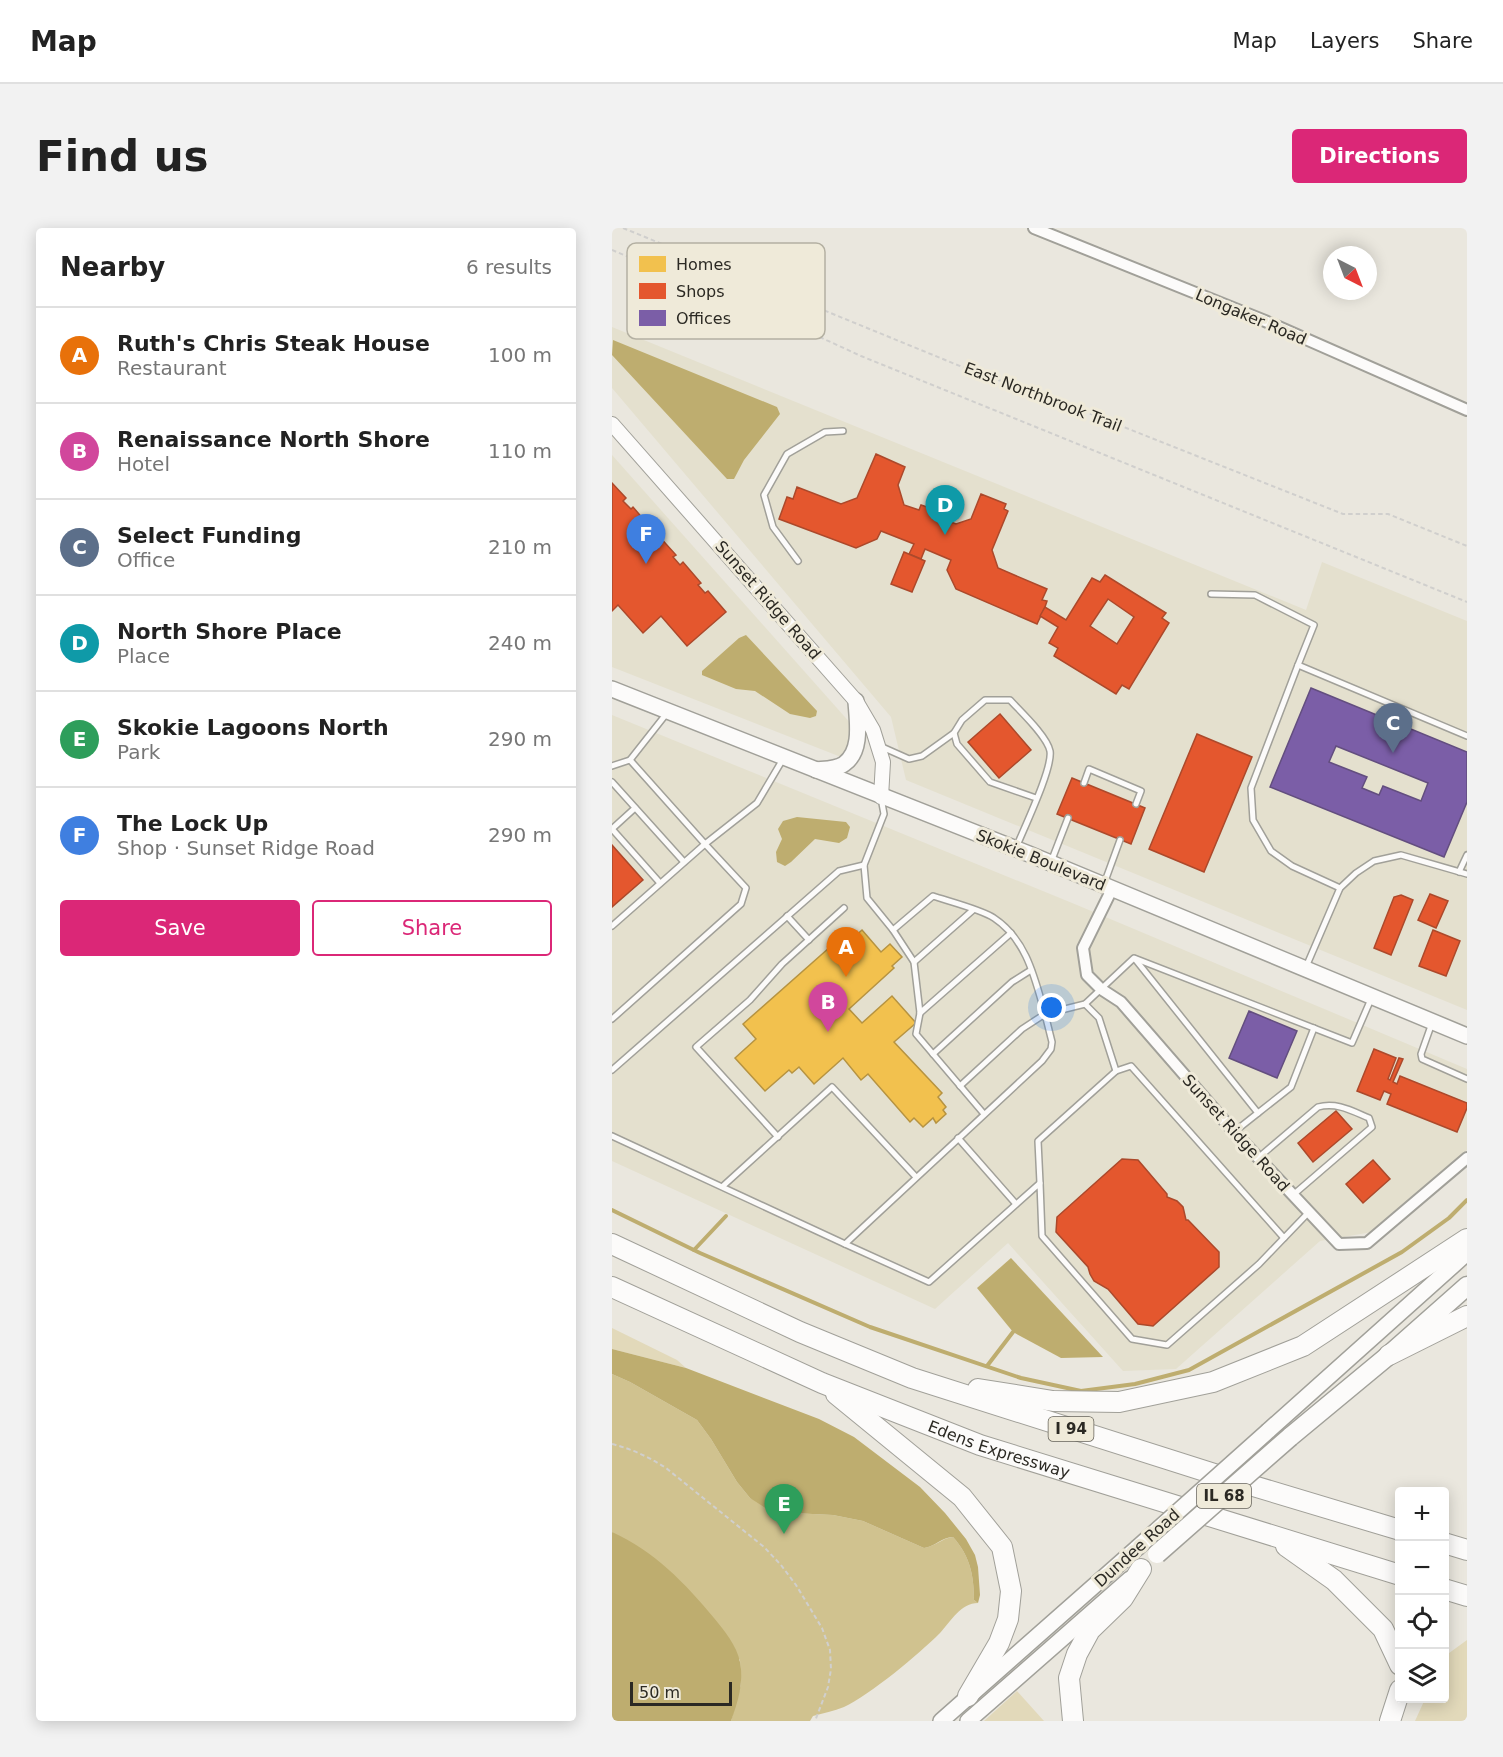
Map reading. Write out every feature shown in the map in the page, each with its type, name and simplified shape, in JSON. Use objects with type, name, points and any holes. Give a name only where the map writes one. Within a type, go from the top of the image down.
[{"type":"highway","points":[[912,1378],[1053,1401],[1119,1402],[1213,1382],[1303,1346],[1467,1239]]},
{"type":"highway","name":"I 94","points":[[612,1244],[800,1332],[912,1378],[1395,1528]]},
{"type":"highway","name":"Edens Expressway","points":[[612,1287],[822,1383],[980,1445],[1395,1573]]},
{"type":"highway","points":[[1389,1355],[1467,1316]]},
{"type":"highway","points":[[822,1383],[962,1497],[1002,1547],[1011,1591],[1008,1619],[999,1644],[968,1696]]},
{"type":"highway","points":[[1271,1536],[1334,1580],[1383,1629],[1395,1654]]},
{"type":"highway","points":[[1449,1545],[1467,1550]]},
{"type":"highway","points":[[1073,1721],[1069,1678],[1077,1654],[1090,1630],[1123,1598],[1141,1569]]},
{"type":"highway","points":[[1449,1591],[1467,1596]]},
{"type":"highway","points":[[1390,1721],[1396,1703]]},
{"type":"main road","name":"Skokie Boulevard","points":[[612,689],[1050,863],[1467,1036]]},
{"type":"main road","points":[[815,771],[845,764],[855,751],[856,701]]},
{"type":"main road","name":"Dundee Road","points":[[941,1721],[1467,1253]]},
{"type":"main road","name":"Dundee Road","points":[[968,1721],[1290,1437],[1389,1355],[1467,1286]]},
{"type":"street","name":"Longaker Road","points":[[1034,228],[1265,321],[1467,410]]},
{"type":"street","name":"Sunset Ridge Road","points":[[612,424],[856,701],[873,730],[883,762],[880,797]]},
{"type":"street","name":"Sunset Ridge Road","points":[[1108,887],[1083,948],[1087,975],[1101,989],[1121,1002],[1234,1132],[1339,1244],[1367,1243],[1467,1158]]},
{"type":"lane","points":[[798,561],[773,527],[764,495],[787,454],[825,432],[843,430]]},
{"type":"lane","points":[[1212,594],[1255,594],[1314,625],[1251,788],[1253,820],[1271,851],[1292,866],[1340,888]]},
{"type":"lane","points":[[1298,665],[1467,736]]},
{"type":"lane","points":[[878,746],[909,759],[922,756],[954,733],[962,720],[985,700],[1010,700],[1040,733],[1050,749],[1050,760],[1015,849]]},
{"type":"lane","points":[[612,766],[630,760],[668,712]]},
{"type":"lane","points":[[954,733],[957,744],[990,782],[1036,798]]},
{"type":"lane","points":[[612,926],[705,843],[757,803],[784,758]]},
{"type":"lane","points":[[612,1019],[741,904],[746,888],[630,760]]},
{"type":"lane","points":[[1084,783],[1089,769],[1141,791],[1136,804]]},
{"type":"lane","points":[[612,782],[684,862]]},
{"type":"lane","points":[[880,797],[884,814],[864,866],[867,898],[893,930],[914,962],[920,1013],[916,1034],[984,1114]]},
{"type":"lane","points":[[635,808],[612,829],[660,884]]},
{"type":"lane","points":[[1050,863],[1068,818]]},
{"type":"lane","points":[[1108,887],[1120,840]]},
{"type":"lane","points":[[1306,969],[1340,888],[1374,861],[1401,855],[1467,874]]},
{"type":"lane","points":[[1459,872],[1467,855]]},
{"type":"lane","points":[[612,1070],[839,871],[864,866]]},
{"type":"lane","points":[[845,1244],[1042,1061],[1051,1049],[1052,1042],[1045,1014],[1020,942],[994,917],[933,896],[893,930]]},
{"type":"lane","points":[[778,1137],[696,1047],[750,1000],[782,964],[844,908]]},
{"type":"lane","points":[[914,962],[974,910]]},
{"type":"lane","points":[[788,916],[809,940]]},
{"type":"lane","points":[[920,1013],[1011,933]]},
{"type":"lane","points":[[960,1086],[1022,1029],[1045,1014],[1085,1004],[1134,958]]},
{"type":"lane","points":[[1134,958],[1352,1043],[1372,996]]},
{"type":"lane","points":[[1134,958],[1258,1113]]},
{"type":"lane","points":[[933,1054],[1012,982],[1031,970]]},
{"type":"lane","points":[[1085,1004],[1099,1018],[1116,1071]]},
{"type":"lane","points":[[1433,1022],[1421,1054],[1422,1059],[1467,1079]]},
{"type":"lane","points":[[1234,1132],[1291,1087],[1314,1028]]},
{"type":"lane","points":[[1284,1238],[1131,1066],[1116,1071],[1038,1141],[1042,1236],[1132,1339],[1167,1345],[1259,1264],[1284,1238],[1309,1212]]},
{"type":"lane","points":[[723,1186],[832,1087],[916,1177]]},
{"type":"lane","points":[[1258,1158],[1318,1107],[1328,1104],[1341,1106],[1369,1118],[1372,1127],[1293,1195]]},
{"type":"lane","points":[[612,1136],[929,1282],[1040,1183]]},
{"type":"lane","points":[[958,1138],[1016,1204]]},
{"type":"path","name":"East Northbrook Trail","points":[[623,228],[660,243]]},
{"type":"path","points":[[612,250],[627,256]]},
{"type":"path","name":"East Northbrook Trail","points":[[825,311],[977,373],[1038,393],[1343,514],[1388,514],[1467,546]]},
{"type":"path","points":[[825,339],[1467,602]]},
{"type":"path","points":[[612,1444],[627,1447],[666,1468],[764,1547],[782,1565],[822,1628],[830,1650],[831,1669],[828,1687],[815,1721]]},
{"type":"shaded area","points":[[612,327],[627,333],[627,339],[641,339],[1306,610],[1322,562],[1467,621],[1467,1010],[906,780],[891,717],[612,388]]},
{"type":"shaded area","points":[[613,340],[777,407],[780,414],[744,460],[734,479],[727,479],[612,355]]},
{"type":"shaded area","points":[[612,455],[852,725],[846,759],[612,667]]},
{"type":"shaded area","points":[[746,635],[817,711],[816,716],[810,718],[790,714],[755,691],[736,689],[702,675],[702,671],[739,638]]},
{"type":"shaded area","points":[[612,715],[1077,905],[1467,1069],[1467,1150],[1372,1232],[1320,1241],[1176,1369],[1123,1371],[1008,1243],[935,1309],[612,1161]]},
{"type":"shaded area","points":[[797,817],[846,822],[850,827],[847,838],[839,843],[815,839],[785,866],[777,862],[776,852],[782,839],[778,829],[783,821]]},
{"type":"shaded area","points":[[1011,1258],[1103,1357],[1061,1358],[1013,1332],[977,1288]]},
{"type":"shaded area","points":[[612,1328],[677,1360],[686,1368],[612,1349]]},
{"type":"shaded area","points":[[612,1349],[686,1368],[819,1419],[854,1437],[920,1487],[966,1539],[975,1555],[978,1567],[980,1595],[978,1603],[974,1600],[972,1574],[967,1559],[953,1537],[924,1548],[863,1521],[833,1515],[767,1509],[750,1498],[697,1420],[612,1374]]},
{"type":"shaded area","points":[[612,1374],[697,1420],[750,1498],[792,1513],[833,1515],[863,1521],[924,1548],[953,1537],[967,1559],[972,1574],[974,1600],[978,1603],[961,1609],[940,1633],[907,1662],[880,1684],[844,1707],[813,1716],[810,1721],[731,1721],[741,1684],[740,1660],[612,1532]]},
{"type":"shaded area","points":[[612,1532],[642,1549],[668,1569],[703,1605],[730,1638],[741,1669],[741,1684],[731,1721],[612,1721]]},
{"type":"shaded area","points":[[1467,1640],[1467,1721],[1415,1721],[1423,1703],[1449,1703],[1449,1653]]},
{"type":"shaded area","points":[[1017,1691],[1044,1721],[984,1721]]},
{"type":"building: Homes","points":[[862,930],[881,952],[890,944],[902,957],[892,966],[894,968],[849,1009],[862,1023],[892,996],[916,1023],[894,1042],[942,1093],[938,1097],[946,1107],[943,1110],[946,1114],[936,1123],[933,1118],[923,1127],[914,1118],[910,1122],[868,1074],[861,1080],[843,1058],[814,1084],[799,1067],[792,1073],[789,1070],[765,1091],[735,1058],[756,1039],[743,1024],[838,940],[844,946]]},
{"type":"building: Shops","points":[[876,454],[905,467],[898,485],[904,505],[919,510],[921,505],[942,512],[940,518],[956,524],[971,519],[981,494],[1006,504],[1004,509],[1008,511],[992,550],[998,568],[1047,589],[1042,600],[1047,601],[1037,624],[956,589],[947,570],[951,560],[925,549],[921,559],[909,554],[914,544],[881,531],[877,539],[856,548],[779,519],[787,497],[793,499],[797,487],[841,504],[857,498]]},
{"type":"building: Shops","points":[[612,483],[626,498],[623,501],[631,509],[633,507],[650,527],[648,529],[655,538],[658,535],[676,555],[673,557],[680,565],[683,562],[701,583],[698,585],[705,593],[708,591],[726,612],[687,646],[661,616],[643,633],[618,605],[612,611]]},
{"type":"building: Shops","points":[[904,552],[925,561],[912,592],[891,584]]},
{"type":"building: Shops","points":[[1105,575],[1166,613],[1162,618],[1169,623],[1129,689],[1122,685],[1116,694],[1054,656],[1058,648],[1049,643],[1058,627],[1040,616],[1045,607],[1066,620],[1092,578],[1100,582]],"holes":[[[1108,599],[1134,617],[1117,644],[1090,626]]]},
{"type":"building: Shops","points":[[1000,714],[1031,750],[999,778],[968,742]]},
{"type":"building: Shops","points":[[1197,734],[1252,757],[1204,872],[1149,849]]},
{"type":"building: Shops","points":[[1072,778],[1145,808],[1131,844],[1057,814]]},
{"type":"building: Shops","points":[[612,845],[643,880],[612,907]]},
{"type":"building: Shops","points":[[1430,894],[1448,901],[1436,928],[1418,920]]},
{"type":"building: Shops","points":[[1401,895],[1413,900],[1391,955],[1374,948],[1394,897]]},
{"type":"building: Shops","points":[[1433,930],[1460,941],[1446,976],[1419,966]]},
{"type":"building: Shops","points":[[1374,1049],[1396,1058],[1388,1079],[1390,1080],[1399,1058],[1403,1059],[1393,1082],[1397,1084],[1400,1076],[1467,1103],[1457,1132],[1387,1104],[1391,1094],[1384,1091],[1380,1100],[1357,1091]]},
{"type":"building: Shops","points":[[1336,1111],[1352,1129],[1313,1162],[1298,1143]]},
{"type":"building: Shops","points":[[1122,1159],[1138,1160],[1167,1194],[1167,1197],[1177,1201],[1183,1207],[1186,1220],[1219,1252],[1219,1267],[1153,1326],[1138,1324],[1108,1289],[1094,1281],[1088,1267],[1056,1232],[1057,1217]]},
{"type":"building: Shops","points":[[1373,1160],[1390,1179],[1363,1203],[1346,1184]]},
{"type":"building: Offices","points":[[1311,688],[1467,752],[1467,802],[1444,857],[1270,787]],"holes":[[[1336,746],[1428,783],[1421,801],[1383,786],[1379,795],[1362,788],[1367,777],[1329,762]]]},
{"type":"building: Offices","points":[[1249,1011],[1297,1031],[1277,1078],[1229,1058]]},
{"type":"waterway","points":[[612,1210],[700,1253],[870,1327],[1021,1378],[1081,1391],[1135,1384],[1189,1370],[1402,1252],[1449,1218],[1467,1200]]},
{"type":"waterway","points":[[694,1250],[726,1216]]},
{"type":"waterway","points":[[987,1366],[1013,1332]]},
{"type":"place","name":"North Shore Place","points":[[945,535]]},
{"type":"place","name":"The Lock Up","points":[[646,564]]},
{"type":"place","name":"Select Funding","points":[[1393,753]]},
{"type":"place","name":"Ruth's Chris Steak House","points":[[846,977]]},
{"type":"place","name":"Renaissance North Shore","points":[[828,1032]]},
{"type":"place","name":"Skokie Lagoons North","points":[[784,1534]]}]
